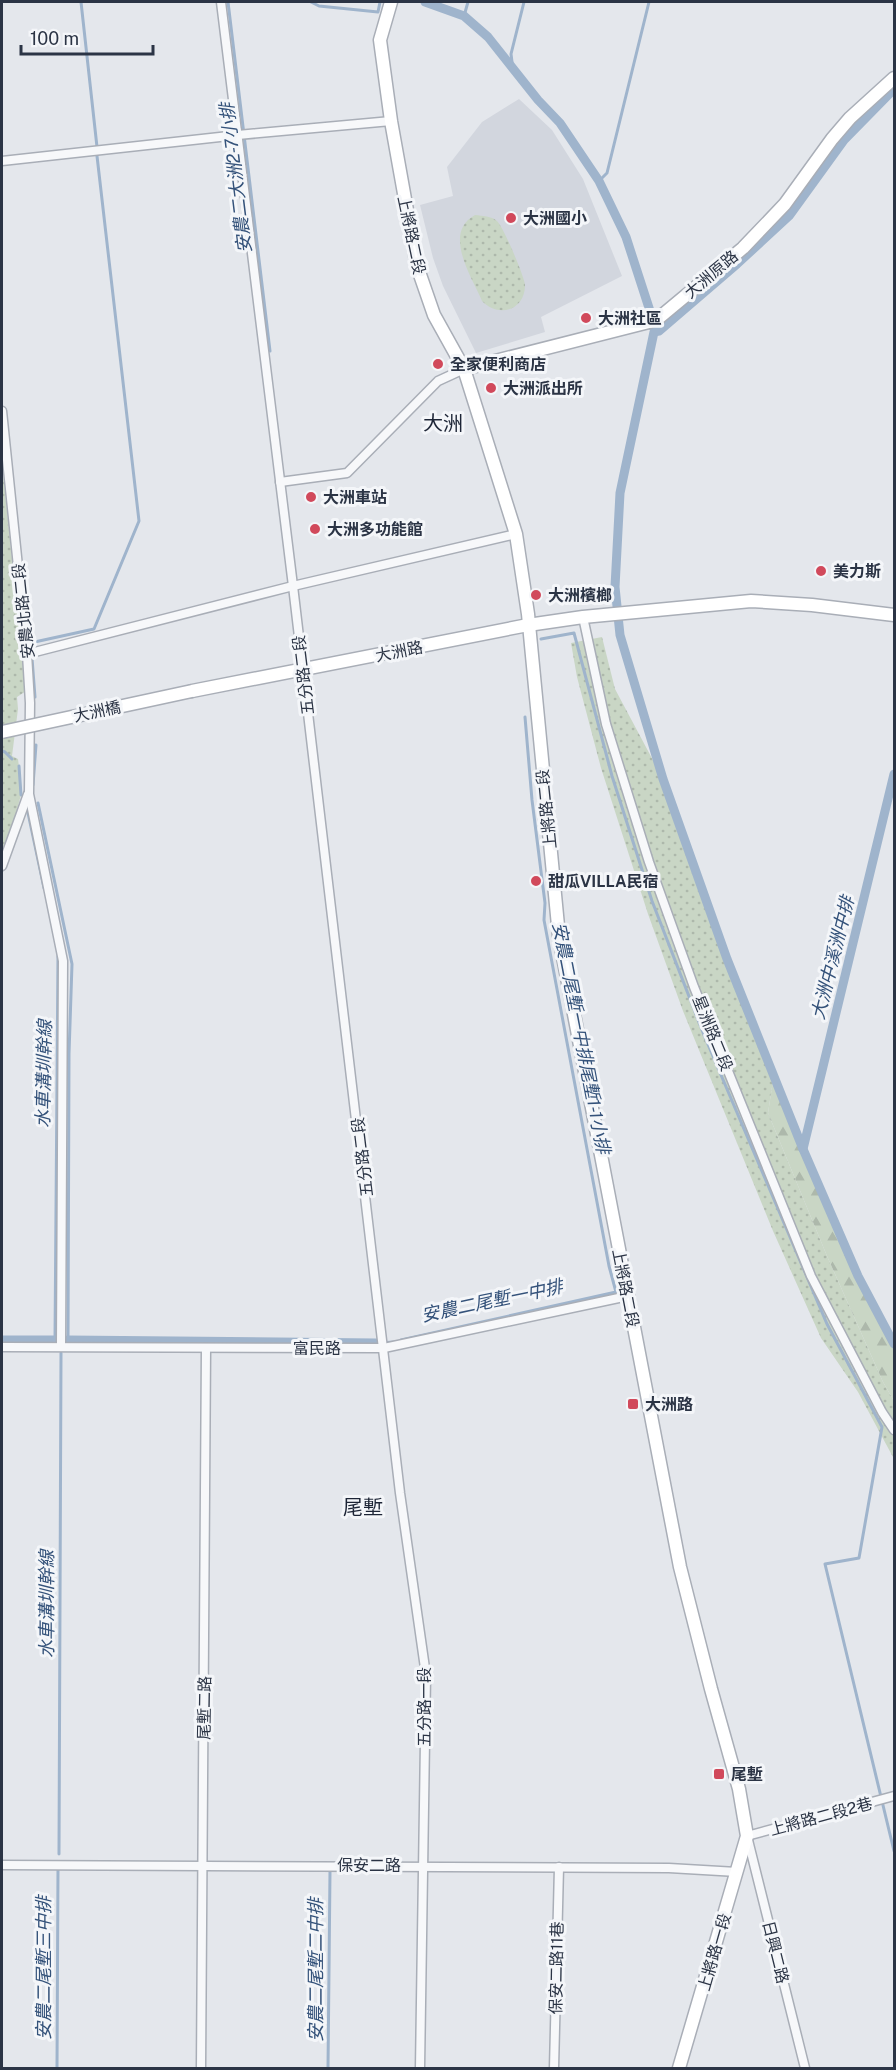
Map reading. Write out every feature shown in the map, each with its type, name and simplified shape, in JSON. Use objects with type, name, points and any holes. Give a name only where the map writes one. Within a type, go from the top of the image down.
[{"type":"main road","name":"上將路二段","points":[[392,2],[380,40],[391,122],[417,266],[434,315],[464,369],[516,534],[528,626],[559,936],[680,1567],[739,1789],[747,1836]]},
{"type":"main road","name":"大洲原路","points":[[464,369],[649,322],[660,317],[743,248],[785,204],[850,118],[894,78]]},
{"type":"main road","name":"大洲路","points":[[192,691],[583,617],[751,601],[812,605],[894,615]]},
{"type":"main road","name":"大洲橋","points":[[2,732],[192,691]]},
{"type":"main road","name":"上將路一段","points":[[680,2068],[747,1836]]},
{"type":"street","name":"五分路二段","points":[[221,2],[384,1348]]},
{"type":"street","points":[[2,161],[238,135],[391,122]]},
{"type":"street","points":[[280,482],[347,473],[438,381],[464,369]]},
{"type":"street","name":"安農北路二段","points":[[2,411],[27,654],[30,703],[28,794]]},
{"type":"street","points":[[27,654],[293,586],[516,534]]},
{"type":"street","name":"星洲路二段","points":[[583,617],[606,724],[649,862],[694,987],[811,1276],[882,1412],[894,1430]]},
{"type":"street","points":[[2,866],[28,794]]},
{"type":"street","points":[[28,794],[63,961],[61,1346]]},
{"type":"street","name":"富民路","points":[[2,1347],[384,1348],[628,1296]]},
{"type":"street","name":"尾塹二路","points":[[201,2068],[206,1348]]},
{"type":"street","name":"五分路一段","points":[[384,1348],[400,1493],[426,1675],[420,2068]]},
{"type":"street","name":"上將路二段2巷","points":[[747,1836],[894,1796]]},
{"type":"street","name":"日興二路","points":[[747,1836],[805,2068]]},
{"type":"street","name":"保安二路","points":[[2,1865],[669,1868],[737,1872]]},
{"type":"street","name":"保安二路11巷","points":[[554,2068],[559,1867]]},
{"type":"shaded area","name":"大洲國小","points":[[519,99],[552,130],[583,179],[622,276],[541,317],[545,332],[476,353],[443,286],[433,258],[420,205],[453,196],[447,167],[482,122]]},
{"type":"green space","points":[[475,215],[490,217],[497,221],[521,273],[525,285],[524,294],[521,301],[510,309],[495,309],[482,301],[462,256],[461,233],[465,223]]},
{"type":"green space","points":[[2,464],[26,691],[17,697],[18,709],[12,756],[18,759],[22,791],[2,866]]},
{"type":"green space","points":[[602,637],[615,689],[663,779],[727,959],[774,1074],[768,1113],[827,1256],[883,1382],[894,1401],[894,1459],[858,1392],[821,1338],[773,1231],[683,1011],[648,914],[601,768],[577,677],[571,643]]},
{"type":"green space","points":[[774,1074],[803,1149],[858,1276],[894,1344],[894,1401],[883,1382],[827,1256],[768,1113]]},
{"type":"waterway","points":[[81,2],[97,147]]},
{"type":"waterway","name":"安農二大洲2-7小排","points":[[228,2],[270,351]]},
{"type":"waterway","points":[[311,2],[319,6],[378,12],[380,2]]},
{"type":"waterway","points":[[425,2],[464,16],[488,37],[538,100],[560,123],[599,181],[626,237],[653,327]]},
{"type":"waterway","points":[[464,16],[468,2]]},
{"type":"waterway","points":[[513,70],[511,54],[524,2]]},
{"type":"waterway","points":[[599,181],[607,173],[649,2]]},
{"type":"waterway","points":[[894,89],[844,140],[789,216],[737,264],[659,331],[654,332],[620,493],[615,587],[620,635],[663,779],[727,959],[803,1149],[858,1276],[894,1344]]},
{"type":"waterway","points":[[30,643],[94,629],[139,521],[97,156]]},
{"type":"waterway","points":[[541,639],[574,633],[612,776],[652,901],[704,1035],[827,1324],[882,1427],[859,1558],[825,1564],[894,1851]]},
{"type":"waterway","points":[[32,658],[35,697]]},
{"type":"waterway","name":"安農二尾塹一中排尾塹1-1小排","points":[[401,1340],[616,1292],[609,1266],[544,920],[545,903],[532,800],[525,717]]},
{"type":"waterway","points":[[33,785],[36,745]]},
{"type":"waterway","name":"水車溝圳幹線","points":[[2,751],[12,759]]},
{"type":"waterway","name":"水車溝圳幹線","points":[[19,766],[21,795]]},
{"type":"waterway","name":"大洲中溪洲中排","points":[[803,1149],[894,774]]},
{"type":"waterway","points":[[38,803],[72,964],[69,1054],[68,1340]]},
{"type":"waterway","name":"水車溝圳幹線","points":[[28,813],[44,888]]},
{"type":"waterway","name":"水車溝圳幹線","points":[[55,1339],[58,956]]},
{"type":"waterway","name":"安農二尾塹一中排","points":[[2,1340],[55,1340]]},
{"type":"waterway","points":[[68,1340],[376,1343]]},
{"type":"waterway","name":"安農二尾塹一中排","points":[[376,1343],[395,1342]]},
{"type":"waterway","name":"水車溝圳幹線","points":[[59,1854],[61,1353]]},
{"type":"waterway","name":"安農二尾塹三中排","points":[[57,2068],[58,1868]]},
{"type":"waterway","name":"安農二尾塹二中排","points":[[328,2068],[330,1871]]},
{"type":"place","name":"大洲國小","points":[[511,218]]},
{"type":"place","name":"大洲社區","points":[[586,318]]},
{"type":"place","name":"全家便利商店","points":[[438,364]]},
{"type":"place","name":"大洲派出所","points":[[491,388]]},
{"type":"place","name":"大洲車站","points":[[311,497]]},
{"type":"place","name":"大洲多功能館","points":[[315,529]]},
{"type":"place","name":"美力斯","points":[[821,571]]},
{"type":"place","name":"大洲檳榔","points":[[536,595]]},
{"type":"place","name":"甜瓜VILLA民宿","points":[[536,881]]},
{"type":"place","name":"大洲路","points":[[633,1404]]},
{"type":"place","name":"尾塹","points":[[719,1774]]},
{"type":"district","name":"大洲","points":[[443,423]]},
{"type":"district","name":"尾塹","points":[[363,1507]]}]
